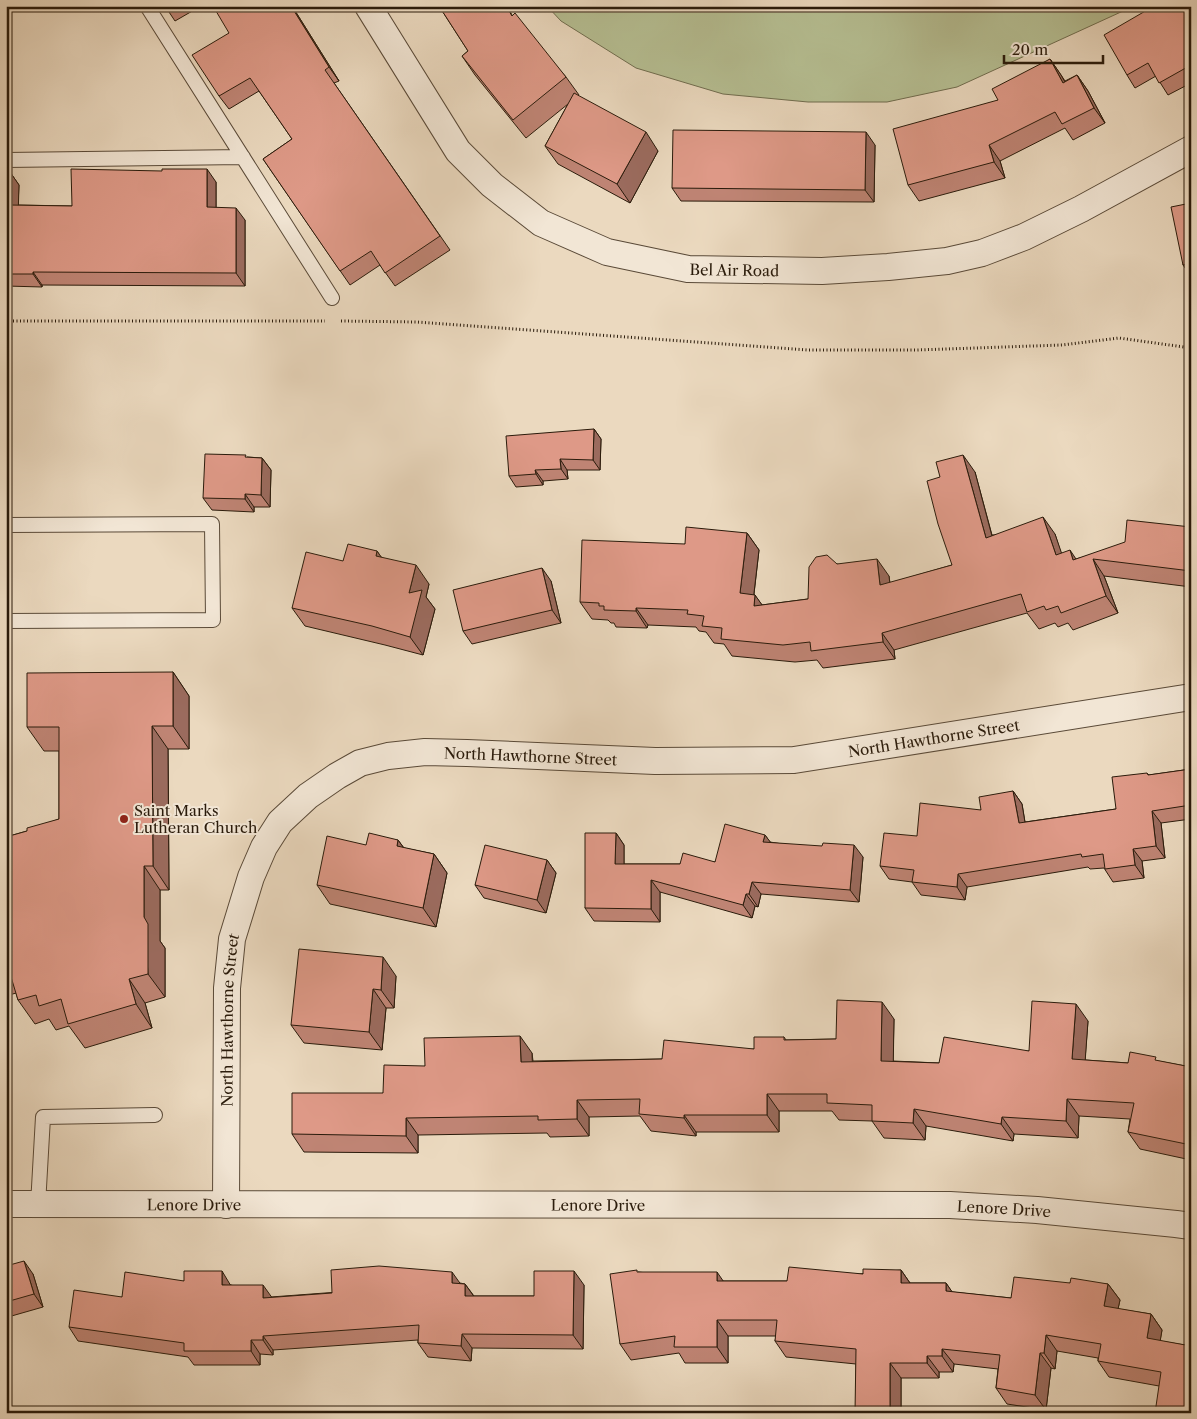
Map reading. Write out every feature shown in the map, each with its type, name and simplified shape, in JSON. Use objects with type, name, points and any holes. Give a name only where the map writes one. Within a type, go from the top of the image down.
[{"type":"street","name":"Bel Air Road","points":[[368,6],[458,151],[492,185],[541,223],[599,248],[616,254],[688,269],[822,271],[888,268],[947,261],[982,252],[1024,237],[1081,209],[1191,149]]},
{"type":"street","name":"North Hawthorne Street","points":[[226,1205],[227,988],[232,939],[251,876],[264,847],[280,822],[308,796],[352,768],[388,756],[425,752],[655,761],[794,760],[1191,697]]},
{"type":"street","name":"Lenore Drive","points":[[6,1204],[950,1205],[1037,1210],[1191,1226]]},
{"type":"lane","points":[[147,6],[332,298]]},
{"type":"lane","points":[[6,160],[243,157]]},
{"type":"lane","points":[[6,525],[212,524],[213,620],[6,621]]},
{"type":"lane","points":[[38,1204],[43,1117],[155,1115]]},
{"type":"path","points":[[6,321],[329,321]]},
{"type":"path","points":[[339,322],[417,322],[808,350],[917,350],[1062,345],[1119,338],[1191,348]]},
{"type":"green space","points":[[547,6],[1134,6],[957,87],[887,102],[808,102],[723,94],[636,68],[561,21]]},
{"type":"building","points":[[213,6],[291,6],[329,67],[325,70],[440,236],[385,273],[371,251],[340,271],[263,159],[292,139],[250,78],[219,96],[192,55],[229,33]]},
{"type":"building","points":[[439,6],[506,6],[512,16],[515,13],[566,77],[513,120],[462,56],[468,51]]},
{"type":"building","points":[[1154,6],[1191,6],[1191,65],[1159,83],[1148,63],[1127,75],[1104,35]]},
{"type":"building","points":[[1050,59],[1063,83],[1077,75],[1094,108],[1062,124],[1055,112],[989,145],[994,162],[908,185],[893,129],[998,100],[992,89]]},
{"type":"building","points":[[574,93],[646,132],[617,184],[545,146]]},
{"type":"building","points":[[673,130],[866,132],[865,190],[672,188]]},
{"type":"building","points":[[71,169],[162,171],[162,169],[207,169],[207,207],[236,208],[236,273],[33,272],[33,274],[6,274],[6,172],[10,172],[9,205],[72,206]]},
{"type":"building","points":[[1191,203],[1191,264],[1183,265],[1171,207]]},
{"type":"building","points":[[594,429],[593,460],[560,459],[561,469],[535,470],[536,474],[509,476],[506,436]]},
{"type":"building","points":[[205,454],[246,455],[245,457],[262,458],[261,495],[245,494],[245,499],[203,498]]},
{"type":"building","points":[[963,455],[986,538],[1043,517],[1056,555],[1070,550],[1073,560],[1125,542],[1127,520],[1191,527],[1191,571],[1093,559],[1106,596],[1061,613],[1058,606],[1046,610],[1044,606],[1027,612],[1021,594],[882,633],[883,642],[811,651],[810,642],[783,645],[721,639],[722,628],[702,626],[704,616],[687,614],[688,610],[636,608],[636,611],[604,610],[604,606],[599,606],[599,603],[580,602],[582,540],[685,544],[686,527],[747,533],[740,593],[755,595],[754,606],[808,599],[809,567],[816,557],[827,555],[837,564],[877,559],[880,585],[952,565],[938,524],[927,481],[940,477],[936,462]]},
{"type":"building","points":[[348,544],[377,551],[376,556],[416,565],[409,593],[422,590],[410,637],[372,626],[292,608],[306,552],[343,561]]},
{"type":"building","points":[[542,568],[552,610],[463,631],[453,590]]},
{"type":"building","points":[[173,672],[173,726],[152,726],[153,866],[144,866],[144,917],[148,924],[148,974],[129,979],[136,1004],[68,1024],[61,999],[39,1006],[36,995],[18,1000],[8,967],[6,967],[6,837],[27,831],[27,828],[59,819],[59,727],[27,727],[27,673]]},
{"type":"building","points":[[1191,769],[1191,805],[1152,811],[1156,846],[1133,849],[1135,865],[1105,869],[1103,854],[1082,857],[1081,854],[958,874],[957,887],[912,882],[914,870],[880,866],[884,833],[917,836],[920,803],[981,810],[979,797],[1013,791],[1019,823],[1116,809],[1112,777],[1147,773],[1148,775]]},
{"type":"building","points":[[725,824],[765,835],[763,842],[822,846],[823,843],[854,845],[850,890],[752,882],[749,894],[746,894],[743,905],[651,880],[651,909],[585,908],[585,833],[616,833],[615,864],[680,864],[683,853],[715,862]]},
{"type":"building","points":[[369,833],[398,840],[397,846],[434,854],[423,908],[317,885],[327,836],[366,845]]},
{"type":"building","points":[[485,845],[547,860],[537,900],[475,885]]},
{"type":"building","points":[[299,949],[383,957],[381,990],[373,989],[369,1032],[291,1025]]},
{"type":"building","points":[[837,1000],[882,1002],[881,1061],[939,1063],[944,1037],[1029,1051],[1032,1001],[1076,1004],[1072,1059],[1128,1063],[1130,1052],[1156,1057],[1155,1060],[1191,1067],[1191,1145],[1128,1132],[1134,1103],[1067,1099],[1066,1121],[1002,1117],[1001,1124],[914,1109],[913,1123],[872,1121],[872,1105],[827,1103],[827,1094],[767,1094],[767,1115],[684,1115],[684,1118],[639,1114],[640,1099],[577,1100],[577,1119],[538,1120],[538,1116],[406,1118],[406,1136],[292,1134],[292,1093],[383,1093],[384,1065],[425,1066],[424,1038],[520,1036],[521,1062],[662,1059],[664,1040],[754,1049],[754,1037],[784,1037],[784,1040],[836,1039]]},
{"type":"building","points":[[24,1261],[34,1294],[6,1302],[6,1266]]},
{"type":"building","points":[[379,1266],[452,1272],[452,1283],[465,1284],[465,1296],[534,1296],[534,1271],[574,1271],[573,1335],[462,1334],[461,1346],[418,1343],[419,1325],[263,1336],[263,1340],[251,1340],[251,1351],[184,1351],[184,1343],[69,1327],[74,1290],[122,1297],[125,1272],[184,1281],[184,1271],[222,1271],[222,1285],[263,1285],[263,1298],[332,1293],[331,1270]]},
{"type":"building","points":[[789,1267],[863,1274],[863,1269],[901,1270],[901,1283],[946,1283],[946,1291],[1011,1298],[1014,1277],[1070,1283],[1071,1278],[1108,1284],[1104,1306],[1151,1314],[1147,1338],[1191,1346],[1191,1413],[1155,1413],[1161,1372],[1098,1361],[1101,1344],[1046,1335],[1044,1353],[1040,1353],[1035,1395],[996,1388],[1000,1355],[942,1349],[942,1356],[927,1356],[927,1363],[890,1363],[890,1412],[855,1412],[856,1349],[775,1341],[777,1320],[717,1320],[717,1347],[674,1347],[675,1336],[620,1344],[610,1274],[637,1270],[637,1272],[717,1272],[717,1281],[787,1281]]},
{"type":"place","name":"Saint Marks Lutheran Church","points":[[124,819]]}]
